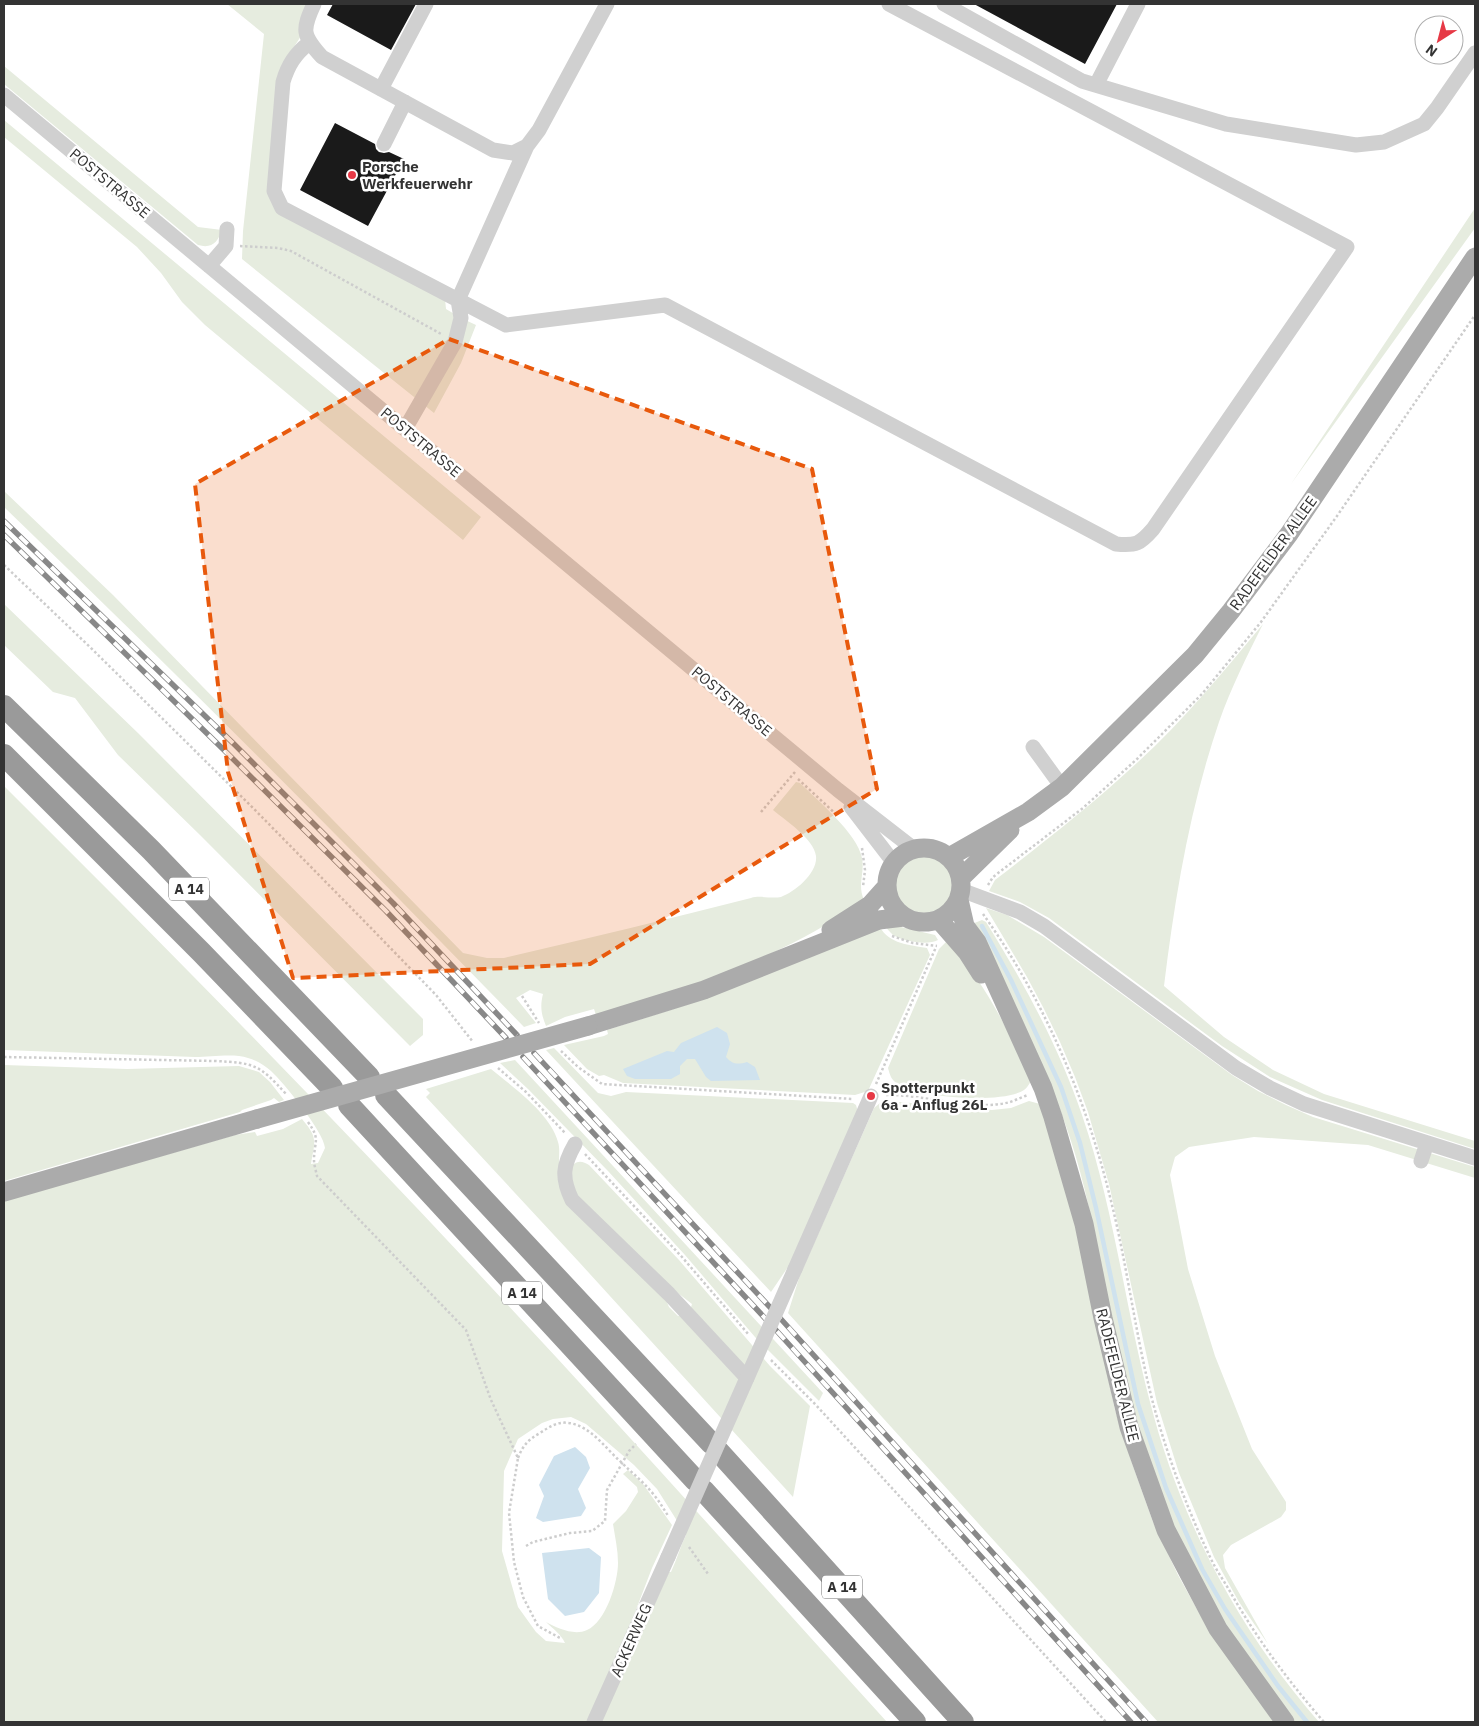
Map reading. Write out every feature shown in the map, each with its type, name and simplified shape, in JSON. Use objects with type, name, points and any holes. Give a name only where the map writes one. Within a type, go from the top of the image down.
[{"type":"highway","name":"A 14","points":[[4,706],[151,850],[369,1077]]},
{"type":"highway","name":"A 14","points":[[4,755],[201,952],[332,1088]]},
{"type":"highway","name":"A 14","points":[[386,1095],[716,1448],[963,1722]]},
{"type":"highway","name":"A 14","points":[[349,1105],[915,1722]]},
{"type":"main road","name":"RADEFELDER ALLEE","points":[[1028,812],[1062,786],[1194,655],[1231,611],[1289,534],[1475,257]]},
{"type":"main road","points":[[949,857],[1028,812]]},
{"type":"main road","points":[[960,889],[956,867],[949,857],[938,851],[926,848],[914,849],[903,854],[894,863],[888,874],[889,898],[895,909],[904,917],[915,922],[927,923],[939,920],[947,915],[960,889],[1028,812]]},
{"type":"main road","points":[[796,952],[870,905],[887,886]]},
{"type":"main road","name":"RADEFELDER ALLEE","points":[[960,889],[965,926],[977,942],[1018,1031],[1054,1117],[1084,1224],[1103,1318],[1129,1427],[1166,1530],[1218,1629],[1286,1722]]},
{"type":"main road","points":[[4,1192],[588,1026],[704,990],[878,920],[904,917]]},
{"type":"main road","name":"RADEFELDER ALLEE","points":[[939,920],[967,952],[1018,1031]]},
{"type":"street","points":[[314,4],[304,25],[308,43],[322,57],[493,150],[513,153],[527,146]]},
{"type":"street","points":[[380,89],[426,4]]},
{"type":"street","points":[[405,429],[455,342],[460,318],[458,300],[527,146],[539,130],[607,4]]},
{"type":"street","points":[[308,43],[296,53],[288,67],[283,82],[274,191],[282,208],[506,325],[665,305],[1116,544],[1130,546],[1142,542],[1153,529],[1347,247],[889,4]]},
{"type":"street","points":[[944,4],[1082,80],[1226,124],[1356,145],[1384,142],[1424,124],[1475,53]]},
{"type":"street","points":[[1096,84],[1138,4]]},
{"type":"street","name":"POSTSTRASSE","points":[[4,95],[838,790],[914,849]]},
{"type":"street","points":[[384,144],[405,102]]},
{"type":"street","points":[[209,266],[226,246],[227,229]]},
{"type":"street","points":[[1033,747],[1062,786]]},
{"type":"street","name":"POSTSTRASSE","points":[[838,790],[894,863]]},
{"type":"street","points":[[960,889],[1020,912],[1044,926],[1236,1068],[1270,1088],[1304,1104],[1475,1158]]},
{"type":"street","name":"ACKERWEG","points":[[594,1722],[871,1096]]},
{"type":"street","points":[[1421,1161],[1427,1143]]},
{"type":"street","points":[[575,1144],[566,1159],[564,1177],[566,1188],[572,1200],[669,1294],[747,1378]]},
{"type":"path","points":[[226,246],[278,248],[291,252],[455,342]]},
{"type":"path","points":[[1324,1722],[1265,1647],[1211,1559],[1176,1475],[1153,1403],[1109,1192],[1074,1081],[1058,1044],[1012,958],[982,913],[988,882],[993,877],[1083,808],[1137,759],[1202,694],[1261,622],[1332,523],[1475,315]]},
{"type":"path","points":[[4,565],[257,812],[436,995],[478,1047]]},
{"type":"path","points":[[761,812],[804,761]]},
{"type":"path","points":[[788,769],[840,819]]},
{"type":"path","points":[[860,843],[865,859],[864,890]]},
{"type":"path","points":[[871,1096],[937,946],[913,943],[890,935]]},
{"type":"path","points":[[522,996],[542,1028]]},
{"type":"path","points":[[557,1046],[578,1067],[602,1084],[854,1099],[871,1096],[901,1095],[982,1105],[1009,1102],[1043,1088]]},
{"type":"path","points":[[4,1057],[243,1062],[258,1067],[290,1099]]},
{"type":"path","points":[[493,1064],[526,1092],[605,1174],[682,1257],[751,1338]]},
{"type":"path","points":[[304,1116],[316,1136],[314,1160],[317,1176],[466,1330],[491,1400],[518,1458]]},
{"type":"path","points":[[765,1354],[815,1404],[1106,1722]]},
{"type":"path","points":[[560,1638],[538,1626],[523,1597],[514,1562],[509,1512],[518,1458],[522,1447],[529,1439],[555,1424],[569,1423],[589,1432],[643,1481],[671,1519]]},
{"type":"path","points":[[526,1546],[534,1542],[570,1533],[592,1532],[605,1522],[607,1490],[628,1451],[649,1430]]},
{"type":"path","points":[[686,1542],[708,1574]]},
{"type":"highlighted area","points":[[449,339],[812,469],[877,789],[590,964],[293,978],[228,772],[195,484]]},
{"type":"shaded area","points":[[227,4],[306,4],[301,36],[292,50],[273,199],[445,299],[446,309],[476,325],[461,363],[434,413],[242,259],[243,231],[264,34]]},
{"type":"shaded area","points":[[4,66],[198,227],[222,230],[219,238],[211,245],[198,245],[4,84]]},
{"type":"shaded area","points":[[4,120],[481,517],[463,540],[205,325],[182,302],[161,273],[137,247],[4,137]]},
{"type":"shaded area","points":[[1475,208],[1475,228],[1291,484]]},
{"type":"shaded area","points":[[4,491],[113,595],[463,953],[487,958],[504,958],[754,897],[781,897],[793,891],[813,869],[816,856],[805,837],[773,810],[796,782],[800,783],[836,818],[859,848],[863,863],[861,889],[864,900],[858,906],[815,931],[749,963],[684,988],[596,1015],[594,1009],[565,1017],[546,1026],[542,1010],[543,994],[530,990],[516,998],[536,1023],[524,1027],[396,895],[136,635],[4,507]]},
{"type":"shaded area","points":[[4,604],[138,733],[423,1019],[423,1035],[410,1046],[118,755],[75,698],[53,692],[4,645]]},
{"type":"shaded area","points":[[1263,624],[1224,709],[1200,786],[1179,885],[1164,986],[1224,1037],[1273,1070],[1324,1094],[1475,1141],[1475,1149],[1322,1100],[1270,1077],[1222,1046],[1049,918],[1020,902],[989,891],[995,880],[1086,808],[1155,746],[1203,695]]},
{"type":"shaded area","points":[[4,786],[250,1034],[431,1223],[591,1395],[887,1722],[601,1722],[669,1572],[671,1572],[686,1535],[657,1489],[634,1465],[586,1424],[571,1417],[553,1419],[542,1423],[518,1439],[504,1471],[502,1551],[518,1607],[536,1632],[546,1641],[565,1643],[559,1634],[546,1622],[555,1627],[582,1632],[594,1626],[600,1619],[610,1601],[616,1580],[618,1553],[613,1524],[626,1511],[638,1492],[637,1487],[623,1474],[628,1470],[643,1484],[672,1525],[652,1568],[624,1641],[588,1722],[4,1722],[4,1201],[235,1135],[255,1132],[257,1136],[283,1129],[302,1119],[311,1131],[314,1140],[311,1164],[318,1163],[325,1148],[311,1120],[285,1086],[269,1069],[251,1059],[229,1055],[195,1057],[4,1050]]},
{"type":"shaded area","points":[[918,855],[930,855],[945,863],[953,878],[953,890],[945,905],[930,913],[918,913],[903,905],[895,890],[895,878],[903,863]]},
{"type":"shaded area","points":[[986,908],[1007,915],[1044,937],[1232,1075],[1258,1091],[1313,1117],[1475,1167],[1475,1178],[1368,1145],[1254,1137],[1189,1147],[1175,1157],[1170,1175],[1188,1269],[1215,1356],[1252,1449],[1286,1502],[1286,1510],[1281,1517],[1231,1545],[1223,1555],[1225,1568],[1268,1644],[1239,1602],[1214,1557],[1179,1473],[1157,1403],[1109,1184],[1088,1112],[1075,1077],[1044,1009]]},
{"type":"shaded area","points":[[982,920],[986,922],[1000,945],[1040,1016],[1063,1065],[1082,1115],[1103,1186],[1150,1402],[1178,1489],[1216,1572],[1238,1612],[1290,1687],[1319,1722],[1295,1722],[1229,1632],[1206,1595],[1180,1543],[1149,1462],[1123,1375],[1089,1207],[1071,1141],[1039,1058],[972,924]]},
{"type":"shaded area","points":[[885,926],[901,927],[935,935],[938,940],[928,943],[909,941],[893,935]]},
{"type":"shaded area","points":[[880,927],[884,933],[894,940],[907,945],[927,948],[930,955],[868,1091],[855,1095],[623,1083],[604,1075],[599,1076],[587,1069],[564,1045],[604,1036],[608,1034],[607,1030],[689,1004]]},
{"type":"shaded area","points":[[946,942],[973,973],[995,1007],[1031,1081],[1024,1090],[998,1097],[961,1098],[908,1089],[891,1077],[888,1068],[939,949]]},
{"type":"shaded area","points":[[554,1048],[598,1093],[611,1096],[626,1092],[853,1103],[856,1105],[858,1112],[790,1264],[771,1292],[546,1050]]},
{"type":"shaded area","points":[[515,1060],[823,1393],[819,1401],[755,1337],[685,1255],[608,1171],[500,1063]]},
{"type":"shaded area","points":[[4,1065],[127,1069],[239,1066],[259,1072],[270,1082],[284,1100],[279,1102],[274,1098],[240,1112],[4,1181]]},
{"type":"shaded area","points":[[491,1069],[540,1111],[548,1121],[558,1142],[562,1186],[574,1208],[666,1297],[669,1307],[678,1316],[689,1311],[692,1304],[674,1290],[672,1291],[579,1202],[569,1183],[568,1173],[574,1164],[581,1162],[589,1165],[679,1260],[770,1366],[810,1406],[793,1497],[426,1097],[430,1093],[426,1089]]},
{"type":"shaded area","points":[[888,1101],[992,1110],[1011,1108],[1029,1101],[1040,1104],[1068,1193],[1115,1410],[1153,1522],[1178,1575],[1207,1627],[1274,1722],[1158,1722],[788,1313],[800,1275],[874,1108],[880,1103]]},
{"type":"water","points":[[717,1027],[727,1033],[730,1044],[726,1057],[738,1064],[747,1062],[755,1067],[760,1080],[711,1081],[706,1077],[695,1059],[687,1059],[680,1066],[680,1074],[671,1079],[635,1079],[627,1076],[623,1069],[667,1051],[674,1052],[681,1043]]},
{"type":"water","points":[[575,1447],[586,1457],[590,1468],[578,1489],[586,1508],[581,1516],[543,1522],[536,1518],[544,1496],[539,1485],[554,1456]]},
{"type":"water","points":[[589,1548],[601,1557],[599,1593],[584,1612],[565,1616],[548,1599],[542,1553]]},
{"type":"building","points":[[333,4],[416,4],[391,50],[327,15]]},
{"type":"building","points":[[974,4],[1117,4],[1085,64]]},
{"type":"building","name":"Porsche Werkfeuerwehr","points":[[335,123],[375,144],[379,152],[389,152],[404,159],[368,226],[300,190]]},
{"type":"waterway","points":[[982,926],[1011,980],[1061,1087],[1080,1143],[1096,1208],[1138,1404],[1166,1488],[1202,1569],[1225,1609],[1278,1686],[1307,1722]]},
{"type":"railway","points":[[4,521],[235,745],[393,903],[517,1035]]},
{"type":"railway","points":[[4,535],[386,911],[506,1038]]},
{"type":"railway","points":[[534,1053],[780,1318],[1146,1722]]},
{"type":"railway","points":[[523,1057],[775,1329],[1131,1722]]},
{"type":"place","name":"Porsche Werkfeuerwehr","points":[[352,175]]},
{"type":"place","name":"Spotterpunkt 6a - Anflug 26L","points":[[871,1096]]}]
